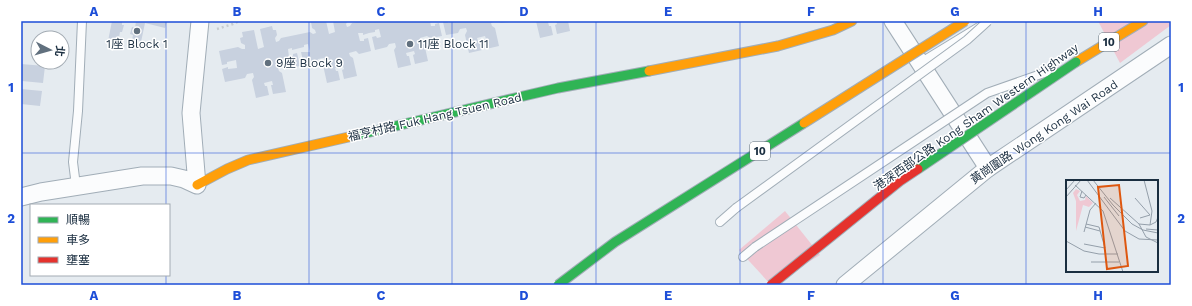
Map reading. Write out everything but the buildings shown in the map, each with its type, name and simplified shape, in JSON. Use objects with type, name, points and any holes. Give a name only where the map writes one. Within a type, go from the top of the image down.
[{"type":"main road","name":"福亨村路 Fuk Hang Tsuen Road","points":[[197,185],[248,160],[558,88],[778,46],[833,30],[852,21]]},
{"type":"main road","name":"10","points":[[558,285],[615,242],[965,21]]},
{"type":"main road","name":"港深西部公路 Kong Sham Western Highway","points":[[771,285],[900,181],[1076,62],[1143,21]]},
{"type":"street","points":[[21,197],[76,186],[156,175],[184,179],[197,185],[192,113],[200,21]]},
{"type":"street","points":[[892,21],[988,168]]},
{"type":"street","name":"黃崗圍路 Wong Kong Wai Road","points":[[845,285],[988,168],[1171,45]]},
{"type":"lane","points":[[76,186],[74,162],[82,21]]},
{"type":"lane","points":[[920,63],[988,21]]},
{"type":"lane","points":[[720,222],[736,208],[967,40],[988,21]]},
{"type":"lane","points":[[743,257],[755,246],[987,93],[1076,62]]},
{"type":"path","points":[[217,29],[239,21]]},
{"type":"shaded area","points":[[1098,21],[1171,21],[1171,25],[1120,63]]},
{"type":"shaded area","points":[[785,211],[820,255],[771,285],[739,250]]},
{"type":"traffic: fast","points":[[918,169],[1076,62]]},
{"type":"traffic: fast","points":[[353,136],[558,88],[649,71]]},
{"type":"traffic: fast","points":[[558,285],[615,242],[804,123]]},
{"type":"traffic: slow","points":[[649,71],[778,46],[833,30],[852,21]]},
{"type":"traffic: slow","points":[[804,123],[965,21]]},
{"type":"traffic: slow","points":[[1076,62],[1143,21]]},
{"type":"traffic: slow","points":[[197,185],[248,160],[353,136]]},
{"type":"traffic: jam","points":[[771,285],[900,181],[918,169]]},
{"type":"place","name":"1座 Block 1","points":[[137,31]]},
{"type":"place","name":"11座 Block 11","points":[[410,44]]},
{"type":"place","name":"9座 Block 9","points":[[268,63]]}]
